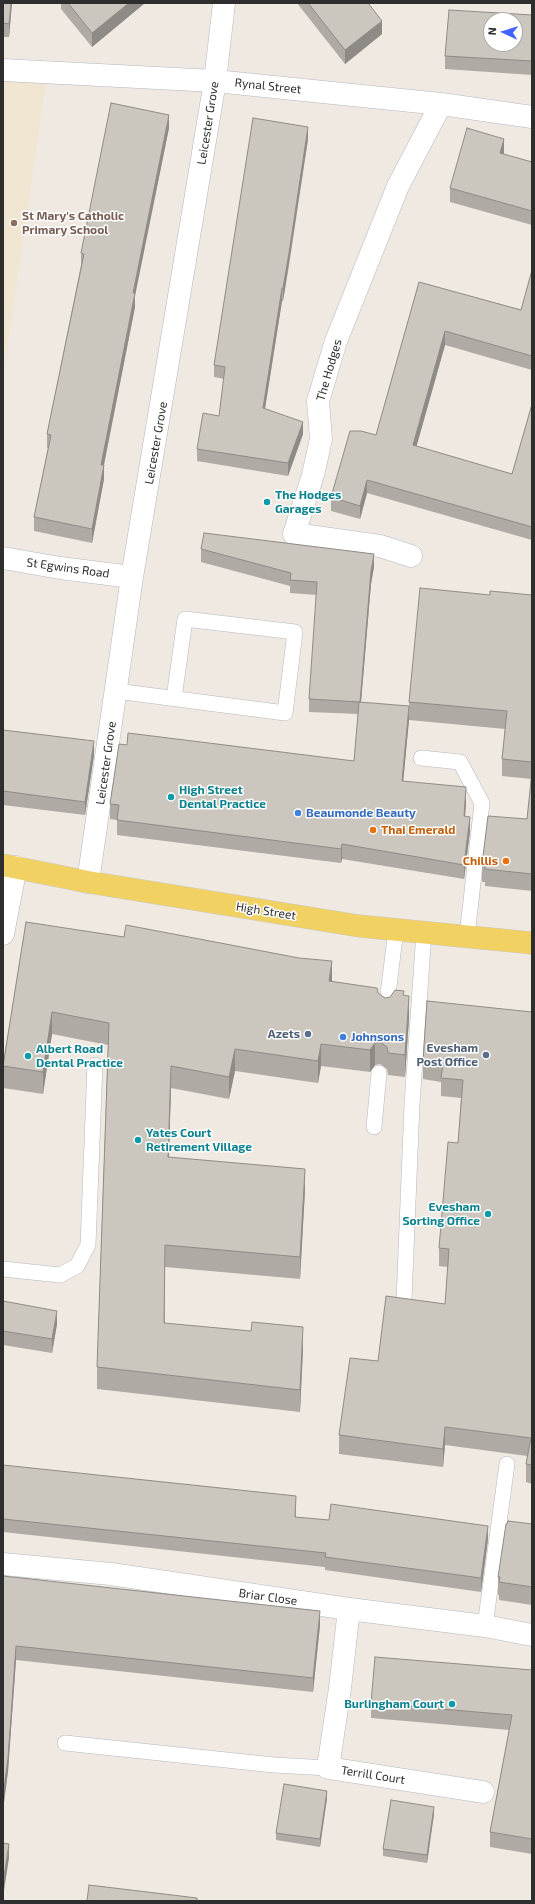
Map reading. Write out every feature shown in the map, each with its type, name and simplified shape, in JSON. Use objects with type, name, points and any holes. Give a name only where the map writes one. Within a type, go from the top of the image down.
[{"type":"main road","name":"High Street","points":[[9,866],[88,882],[359,926],[532,943]]},
{"type":"street","name":"Leicester Grove","points":[[88,882],[132,577],[215,81],[224,3]]},
{"type":"street","name":"Rynal Street","points":[[3,70],[215,81],[441,104],[532,117]]},
{"type":"street","name":"The Hodges","points":[[411,556],[380,546],[294,534],[313,475],[321,439],[318,400],[336,341],[398,186],[441,104]]},
{"type":"street","name":"St Egwins Road","points":[[3,558],[60,568],[132,577]]},
{"type":"street","points":[[3,934],[9,866]]},
{"type":"street","name":"Briar Close","points":[[3,1564],[111,1574],[349,1609],[485,1626],[532,1635]]},
{"type":"street","name":"Terrill Court","points":[[349,1609],[340,1688],[328,1768],[483,1792]]},
{"type":"lane","points":[[116,691],[285,713],[295,632],[185,619],[174,698]]},
{"type":"lane","points":[[421,758],[460,762],[482,803],[467,936]]},
{"type":"lane","points":[[386,1011],[396,929]]},
{"type":"lane","points":[[404,1300],[412,1104],[424,932]]},
{"type":"lane","points":[[3,1269],[60,1275],[77,1266],[88,1245],[95,1065]]},
{"type":"lane","points":[[374,1127],[379,1073]]},
{"type":"lane","points":[[485,1626],[507,1464]]},
{"type":"lane","points":[[64,1743],[274,1765],[328,1768]]},
{"type":"shaded area","name":"St Mary's Catholic Primary School","points":[[3,65],[48,69],[3,376]]},
{"type":"building","points":[[3,3],[11,3],[9,24],[3,23]]},
{"type":"building","points":[[68,3],[129,3],[92,33]]},
{"type":"building","points":[[308,3],[368,3],[382,21],[345,50]]},
{"type":"building","points":[[449,10],[483,12],[483,52],[523,52],[523,14],[532,15],[532,61],[445,56]]},
{"type":"building","points":[[111,103],[169,115],[133,293],[135,293],[101,465],[104,465],[92,529],[34,517],[51,435],[47,434],[84,254],[81,253]]},
{"type":"building","points":[[253,118],[308,127],[263,408],[303,422],[288,463],[197,449],[203,413],[219,416],[225,367],[214,365]]},
{"type":"building","points":[[467,128],[504,139],[500,153],[532,162],[532,211],[450,188]]},
{"type":"building","points":[[532,270],[532,356],[445,331],[413,445],[512,474],[532,404],[532,527],[367,480],[360,506],[331,497],[350,431],[361,431],[376,435],[419,282],[521,310]]},
{"type":"building","points":[[204,533],[374,554],[371,571],[360,702],[309,699],[317,582],[290,580],[291,573],[201,549]]},
{"type":"building","points":[[420,588],[490,595],[490,591],[532,595],[532,762],[502,759],[507,711],[409,702]]},
{"type":"building","points":[[359,702],[409,706],[402,781],[466,787],[464,816],[470,817],[464,865],[342,844],[341,849],[117,820],[119,805],[110,804],[119,744],[127,745],[128,733],[354,761]]},
{"type":"building","points":[[3,730],[94,741],[85,802],[3,791]]},
{"type":"building","points":[[532,772],[532,874],[485,869],[485,865],[482,864],[488,816],[527,819]]},
{"type":"building","name":"Yates Court Retirement Village","points":[[26,922],[124,937],[126,925],[299,958],[332,961],[329,981],[377,988],[378,993],[385,998],[390,997],[395,990],[404,991],[403,995],[409,996],[405,1055],[388,1053],[387,1047],[380,1042],[375,1043],[370,1050],[321,1044],[318,1061],[235,1049],[229,1077],[171,1066],[168,1157],[305,1169],[300,1257],[165,1245],[164,1323],[251,1331],[252,1322],[303,1327],[300,1390],[97,1367],[109,1023],[52,1012],[43,1072],[3,1066]]},
{"type":"building","points":[[427,1001],[532,1012],[532,1465],[526,1464],[531,1438],[445,1427],[443,1449],[339,1435],[350,1358],[378,1361],[386,1296],[445,1304],[449,1249],[439,1248],[448,1142],[458,1143],[463,1080],[441,1078],[443,1064],[423,1061]]},
{"type":"building","points":[[3,1301],[57,1311],[52,1339],[3,1331]]},
{"type":"building","points":[[3,1465],[296,1496],[295,1517],[329,1520],[331,1504],[488,1526],[481,1578],[325,1557],[326,1553],[3,1519]]},
{"type":"building","points":[[508,1521],[532,1524],[532,1587],[499,1582],[500,1577],[498,1577],[506,1524]]},
{"type":"building","points":[[3,1576],[320,1611],[313,1678],[16,1646],[8,1758],[3,1797]]},
{"type":"building","points":[[375,1657],[532,1670],[532,1839],[490,1832],[512,1715],[371,1703]]},
{"type":"building","points":[[284,1784],[327,1791],[320,1839],[276,1833]]},
{"type":"building","points":[[391,1800],[434,1807],[427,1855],[383,1849]]},
{"type":"building","points":[[3,1843],[9,1844],[3,1883]]},
{"type":"building","points":[[89,1885],[197,1898],[197,1901],[87,1901]]},
{"type":"place","name":"St Mary's Catholic Primary School","points":[[14,223]]},
{"type":"place","name":"The Hodges Garages","points":[[267,502]]},
{"type":"place","name":"High Street Dental Practice","points":[[171,797]]},
{"type":"place","name":"Beaumonde Beauty","points":[[298,813]]},
{"type":"place","name":"Thai Emerald","points":[[373,830]]},
{"type":"place","name":"Chillis","points":[[506,861]]},
{"type":"place","name":"Azets","points":[[308,1034]]},
{"type":"place","name":"Johnsons","points":[[343,1037]]},
{"type":"place","name":"Evesham Post Office","points":[[486,1055]]},
{"type":"place","name":"Albert Road Dental Practice","points":[[28,1056]]},
{"type":"place","name":"Yates Court Retirement Village","points":[[138,1140]]},
{"type":"place","name":"Evesham Sorting Office","points":[[488,1214]]},
{"type":"place","name":"Burlingham Court","points":[[452,1704]]}]
